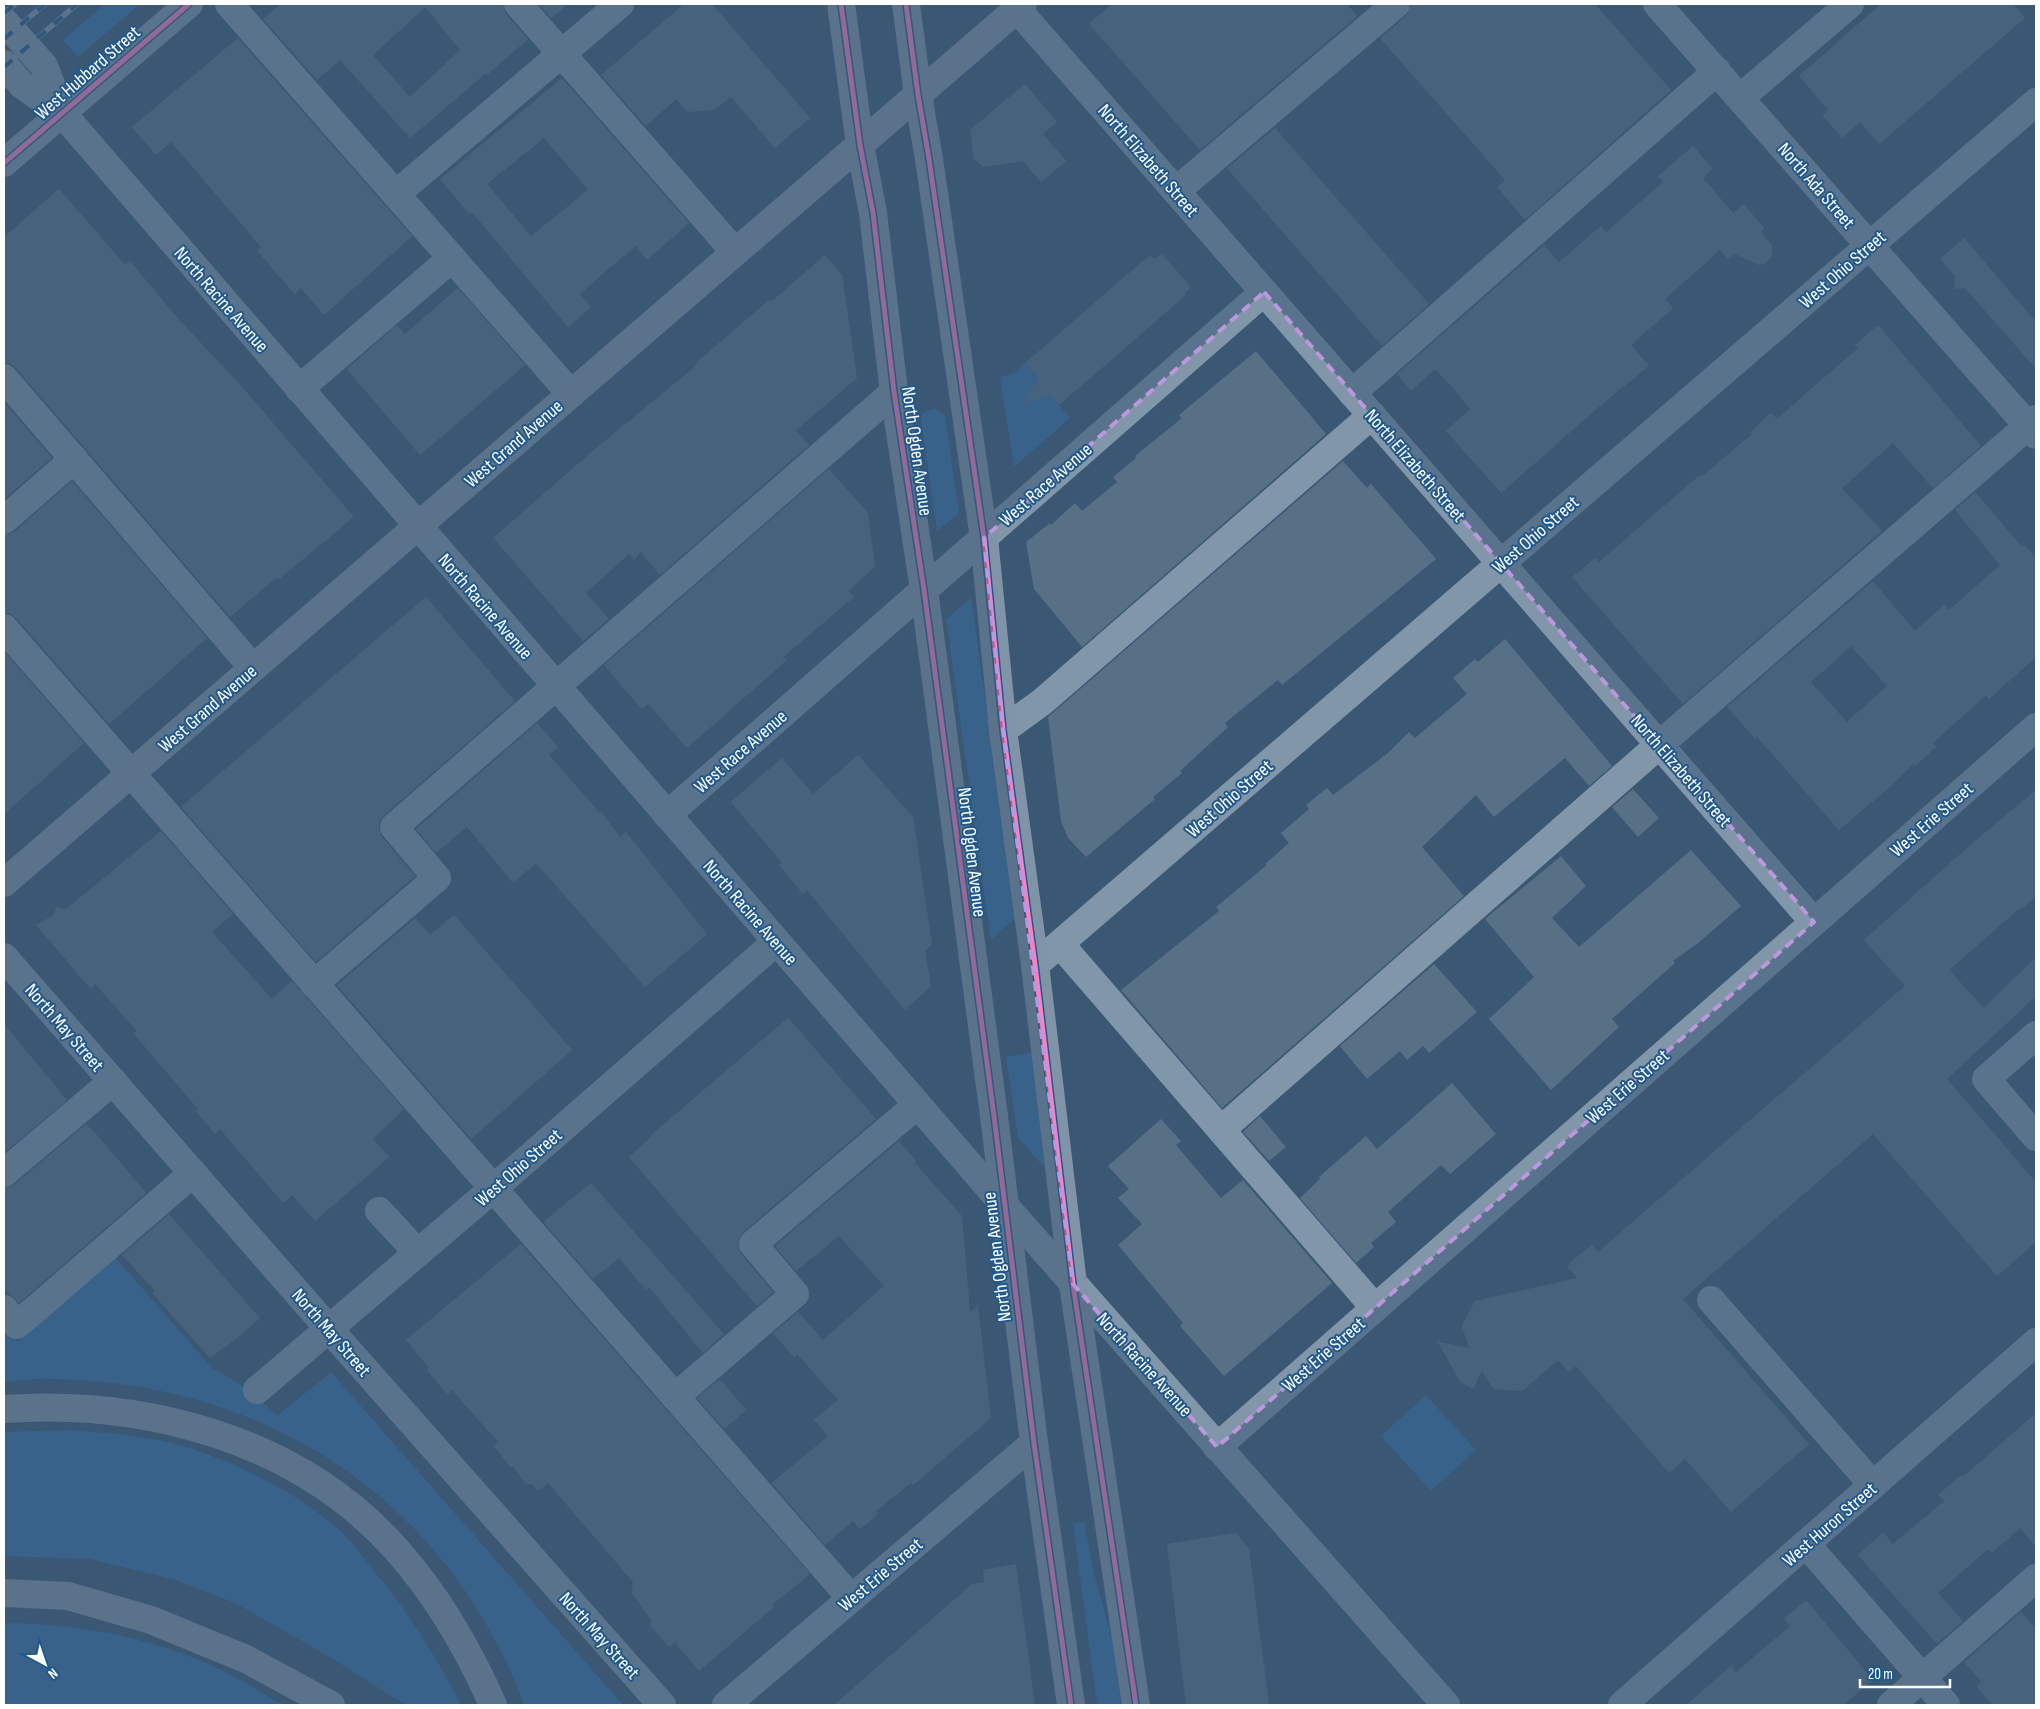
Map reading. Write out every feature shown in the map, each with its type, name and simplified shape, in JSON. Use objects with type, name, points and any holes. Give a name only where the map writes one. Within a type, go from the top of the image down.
[{"type":"main road","name":"North Ogden Avenue","points":[[841,4],[860,145],[873,213],[894,392],[924,590],[1005,1206],[1034,1443],[1071,1705]]},
{"type":"main road","points":[[906,4],[984,538],[1004,730],[1073,1284],[1136,1705]]},
{"type":"main road","name":"West Grand Avenue","points":[[4,883],[1020,6]]},
{"type":"main road","points":[[4,1409],[43,1406],[101,1409],[196,1426],[250,1446],[321,1484],[362,1516],[395,1548],[432,1595],[475,1665],[493,1705]]},
{"type":"main road","points":[[4,1594],[68,1596],[150,1620],[246,1659],[331,1705]]},
{"type":"street","name":"West Hubbard Street","points":[[4,163],[189,4]]},
{"type":"street","points":[[229,4],[571,394]]},
{"type":"street","points":[[518,4],[735,252]]},
{"type":"street","points":[[396,194],[620,4]]},
{"type":"street","points":[[1176,191],[1396,4]]},
{"type":"street","name":"North Ada Street","points":[[1658,4],[1870,245],[2034,426]]},
{"type":"street","points":[[1740,98],[1850,4]]},
{"type":"street","name":"North Elizabeth Street","points":[[1020,6],[1176,191],[1814,922]]},
{"type":"street","name":"North Racine Avenue","points":[[4,21],[44,66],[62,113]]},
{"type":"street","name":"North Racine Avenue","points":[[4,64],[22,85],[62,113],[1005,1206],[1446,1705]]},
{"type":"street","points":[[1352,393],[1717,71]]},
{"type":"street","name":"West Ohio Street","points":[[1034,966],[2036,102]]},
{"type":"street","points":[[300,389],[452,258]]},
{"type":"street","name":"West Race Avenue","points":[[667,816],[1264,292]]},
{"type":"street","points":[[4,378],[253,668]]},
{"type":"street","points":[[314,984],[437,878],[394,827],[894,392]]},
{"type":"street","points":[[1004,730],[1042,702],[1372,415]]},
{"type":"street","points":[[1221,1130],[1660,745],[2034,426]]},
{"type":"street","points":[[4,520],[74,460]]},
{"type":"street","points":[[4,628],[851,1598]]},
{"type":"street","name":"West Erie Street","points":[[1218,1446],[2036,727]]},
{"type":"street","name":"West Ohio Street","points":[[257,1390],[494,1188],[776,942]]},
{"type":"street","points":[[1060,944],[1375,1308]]},
{"type":"street","name":"North May Street","points":[[4,956],[329,1329],[662,1705]]},
{"type":"street","points":[[2036,1035],[1986,1079],[2036,1137]]},
{"type":"street","points":[[4,1173],[113,1081]]},
{"type":"street","points":[[675,1397],[795,1294],[753,1244],[917,1104]]},
{"type":"street","points":[[4,1309],[17,1325],[193,1173]]},
{"type":"street","points":[[379,1211],[418,1253]]},
{"type":"street","points":[[1711,1300],[1873,1485]]},
{"type":"street","name":"West Huron Street","points":[[1622,1705],[2036,1342]]},
{"type":"street","name":"West Erie Street","points":[[726,1705],[1034,1443]]},
{"type":"street","points":[[1806,1544],[1946,1705]]},
{"type":"street","points":[[1891,1705],[2036,1578]]},
{"type":"highlighted area","points":[[1264,292],[1814,922],[1217,1447],[1073,1284],[1003,730],[984,538]]},
{"type":"shaded area","points":[[105,4],[140,4],[78,57],[63,40]]},
{"type":"shaded area","points":[[1025,363],[1038,378],[1033,386],[1035,394],[1042,398],[1051,395],[1070,418],[1014,467],[1000,377],[1015,373]]},
{"type":"shaded area","points":[[934,408],[945,416],[959,513],[937,531],[921,420],[922,414]]},
{"type":"shaded area","points":[[971,598],[1016,917],[991,940],[946,619]]},
{"type":"shaded area","points":[[1035,1052],[1048,1172],[1018,1137],[1006,1057]]},
{"type":"shaded area","points":[[114,1256],[212,1368],[237,1382],[278,1415],[331,1372],[623,1705],[524,1705],[508,1665],[487,1626],[472,1601],[433,1550],[390,1505],[341,1467],[289,1436],[233,1412],[174,1394],[113,1383],[43,1379],[4,1382],[4,1326],[18,1342]]},
{"type":"shaded area","points":[[1426,1395],[1476,1450],[1431,1491],[1381,1436]]},
{"type":"shaded area","points":[[67,1430],[142,1437],[186,1447],[246,1470],[302,1502],[341,1532],[388,1588],[422,1636],[461,1705],[406,1705],[333,1659],[235,1603],[176,1580],[90,1559],[4,1556],[4,1432]]},
{"type":"shaded area","points":[[1084,1522],[1095,1578],[1113,1642],[1121,1705],[1097,1705],[1073,1523]]},
{"type":"shaded area","points":[[4,1623],[93,1630],[151,1643],[206,1663],[239,1679],[283,1705],[4,1705]]},
{"type":"building","points":[[281,4],[503,4],[506,14],[528,39],[410,138],[340,60],[317,80],[263,19]],"holes":[[[425,7],[460,50],[410,97],[373,55]]]},
{"type":"building","points":[[539,4],[568,4],[551,18]]},
{"type":"building","points":[[684,4],[712,4],[810,118],[775,148],[731,97],[714,110],[688,112],[676,99],[646,126],[601,75]]},
{"type":"building","points":[[1112,4],[1347,4],[1357,16],[1200,150],[1089,24]]},
{"type":"building","points":[[1412,4],[1595,4],[1671,90],[1525,220],[1497,187],[1505,180],[1380,38],[1406,16]]},
{"type":"building","points":[[1881,4],[2013,4],[2025,18],[1879,144],[1860,122],[1842,138],[1822,115],[1828,110],[1799,76]]},
{"type":"building","points":[[238,38],[412,236],[324,315],[301,288],[295,294],[276,273],[257,250],[261,247],[171,142],[156,155],[132,127]]},
{"type":"building","points":[[562,78],[689,223],[647,260],[636,246],[606,271],[580,294],[591,307],[568,327],[472,212],[469,214],[440,179]],"holes":[[[544,138],[588,190],[531,236],[487,184]]]},
{"type":"building","points":[[1025,84],[1057,122],[1043,134],[1066,161],[1041,182],[1023,161],[983,167],[974,159],[970,130]]},
{"type":"building","points":[[1275,128],[1429,304],[1382,346],[1227,168]]},
{"type":"building","points":[[1693,146],[1713,169],[1703,178],[1733,213],[1744,204],[1764,228],[1761,232],[1772,245],[1772,256],[1765,264],[1759,265],[1735,254],[1728,259],[1720,250],[1665,299],[1673,308],[1631,345],[1649,366],[1601,405],[1501,493],[1446,431],[1470,409],[1453,388],[1435,369],[1411,391],[1397,374],[1544,245],[1559,262],[1601,226],[1606,232],[1663,182],[1658,176]]},
{"type":"building","points":[[59,189],[125,265],[130,261],[174,314],[243,388],[354,517],[279,579],[277,577],[230,617],[16,368],[10,363],[4,363],[4,237]]},
{"type":"building","points":[[1964,238],[2036,322],[2036,369],[1965,288],[1954,289],[1955,276],[1940,259]]},
{"type":"building","points":[[1162,254],[1191,287],[1185,293],[1185,296],[1059,405],[1051,395],[1023,404],[1038,378],[1025,363],[1150,255],[1154,259]]},
{"type":"building","points":[[825,255],[842,275],[857,378],[796,430],[809,445],[660,575],[641,552],[634,560],[629,554],[586,593],[609,619],[583,641],[493,538],[595,449],[697,365],[696,363],[770,299],[772,301]]},
{"type":"building","points":[[458,288],[525,365],[420,455],[347,369],[397,325],[405,334]]},
{"type":"building","points":[[1878,325],[1981,446],[1933,488],[1893,443],[1842,488],[1882,531],[1683,704],[1572,577],[1595,558],[1599,562],[1700,475],[1701,477],[1752,434],[1750,432],[1771,413],[1777,419],[1858,348],[1855,345]]},
{"type":"building","points":[[1256,351],[1326,434],[1082,647],[1034,589],[1026,542],[1050,523],[1051,525],[1075,503],[1082,511],[1117,482],[1113,477],[1136,458],[1135,456],[1182,418],[1179,415]]},
{"type":"building","points":[[4,402],[52,458],[4,499]]},
{"type":"building","points":[[1343,461],[1367,488],[1371,484],[1436,559],[1282,685],[1278,680],[1225,723],[1228,727],[1180,771],[1182,773],[1153,797],[1155,799],[1086,857],[1068,838],[1061,821],[1048,717]]},
{"type":"building","points":[[829,469],[868,513],[875,567],[848,591],[854,597],[783,657],[786,661],[687,748],[648,704],[642,709],[604,665]]},
{"type":"building","points":[[72,481],[207,638],[109,724],[16,618],[9,613],[4,613],[4,535],[14,532]]},
{"type":"building","points":[[1975,492],[2022,547],[2024,545],[2036,558],[2036,657],[1989,699],[1986,695],[1933,743],[1936,747],[1915,766],[1913,764],[1890,787],[1839,830],[1757,737],[1755,739],[1727,707],[1873,581],[1915,631],[1944,605],[1949,610],[2000,565],[1955,510]],"holes":[[[1851,646],[1887,686],[1847,722],[1811,682]]]},
{"type":"building","points":[[426,597],[515,701],[383,816],[379,822],[382,837],[415,876],[316,962],[181,807]]},
{"type":"building","points":[[1505,639],[1612,766],[1589,786],[1565,758],[1494,817],[1476,795],[1422,847],[1464,896],[1222,1108],[1121,990],[1219,911],[1216,907],[1267,865],[1265,864],[1289,843],[1281,833],[1309,809],[1306,805],[1327,788],[1333,795],[1388,753],[1409,732],[1415,738],[1467,694],[1453,678],[1475,659],[1478,662]]},
{"type":"building","points":[[4,651],[84,743],[4,814]]},
{"type":"building","points":[[537,723],[558,747],[549,755],[600,813],[601,811],[620,837],[626,832],[707,934],[645,987],[536,863],[513,883],[467,827],[436,853],[416,829]]},
{"type":"building","points":[[858,755],[913,817],[932,944],[925,951],[931,986],[905,1010],[807,890],[803,894],[779,865],[782,863],[731,802],[782,758],[813,794]]},
{"type":"building","points":[[1633,789],[1659,818],[1638,837],[1612,807]]},
{"type":"building","points":[[2036,790],[2036,897],[2020,908],[1949,970],[1984,1008],[2036,957],[2036,996],[1947,1079],[2036,1182],[2036,1242],[1997,1276],[1873,1134],[1683,1299],[1809,1444],[1731,1512],[1685,1459],[1669,1473],[1576,1366],[1569,1372],[1558,1360],[1522,1391],[1493,1389],[1482,1371],[1473,1389],[1460,1382],[1438,1342],[1469,1348],[1462,1326],[1475,1301],[1577,1278],[1567,1266],[1578,1256],[1592,1245],[1598,1252],[1905,986],[1864,940],[1969,846]]},
{"type":"building","points":[[161,831],[233,914],[212,932],[272,999],[292,981],[404,1109],[373,1139],[389,1157],[315,1221],[292,1195],[283,1203],[220,1129],[215,1134],[196,1111],[198,1109],[134,1034],[137,1031],[95,984],[91,989],[36,925],[54,915],[56,907],[66,909]]},
{"type":"building","points":[[1691,850],[1741,906],[1698,943],[1673,961],[1675,963],[1612,1019],[1619,1027],[1551,1090],[1489,1019],[1534,977],[1485,919],[1561,856],[1586,886],[1552,918],[1579,947]]},
{"type":"building","points":[[454,915],[572,1050],[471,1139],[337,985],[415,918],[430,935]]},
{"type":"building","points":[[1434,964],[1477,1012],[1429,1053],[1423,1046],[1407,1060],[1400,1051],[1367,1079],[1340,1046]]},
{"type":"building","points":[[788,1018],[876,1119],[743,1232],[739,1238],[738,1246],[741,1254],[773,1292],[757,1306],[629,1157],[651,1135]]},
{"type":"building","points":[[4,1024],[67,1100],[4,1153]]},
{"type":"building","points":[[1452,1083],[1496,1134],[1450,1174],[1441,1165],[1388,1212],[1396,1222],[1371,1243],[1374,1247],[1356,1263],[1300,1198],[1320,1179],[1319,1177],[1366,1136],[1377,1149]]},
{"type":"building","points":[[1260,1116],[1286,1147],[1269,1161],[1243,1132]]},
{"type":"building","points":[[1161,1119],[1181,1141],[1176,1145],[1221,1198],[1243,1180],[1332,1283],[1224,1376],[1180,1326],[1183,1323],[1118,1245],[1142,1224],[1118,1198],[1129,1189],[1108,1166]]},
{"type":"building","points":[[86,1124],[146,1193],[19,1303],[4,1289],[4,1188],[14,1185]]},
{"type":"building","points":[[899,1141],[916,1161],[915,1163],[962,1216],[970,1312],[978,1306],[991,1418],[913,1485],[911,1483],[876,1511],[878,1514],[860,1529],[853,1521],[825,1545],[772,1483],[828,1436],[814,1420],[838,1400],[797,1354],[794,1357],[773,1333],[798,1312],[823,1340],[884,1286],[839,1236],[796,1271],[775,1246]]},
{"type":"building","points":[[591,1183],[724,1334],[703,1353],[649,1287],[646,1290],[619,1258],[593,1279],[545,1224],[544,1221]]},
{"type":"building","points":[[169,1214],[260,1318],[240,1336],[210,1358],[153,1294],[155,1291],[122,1255]]},
{"type":"building","points":[[521,1244],[810,1574],[772,1605],[774,1607],[699,1671],[675,1642],[669,1647],[649,1624],[652,1621],[632,1593],[633,1582],[548,1483],[538,1491],[532,1484],[526,1484],[513,1466],[511,1468],[494,1446],[498,1442],[452,1390],[447,1394],[406,1340]]},
{"type":"building","points":[[720,1379],[746,1410],[724,1429],[697,1398]]},
{"type":"building","points":[[2036,1413],[2036,1547],[2020,1528],[1992,1553],[1988,1549],[1938,1593],[1963,1621],[1937,1644],[1858,1555],[1883,1532],[1893,1544],[1944,1501],[1938,1495],[1961,1475],[1963,1477]]},
{"type":"building","points":[[1236,1533],[1249,1549],[1269,1705],[1186,1705],[1167,1544]]},
{"type":"building","points":[[1016,1564],[1035,1705],[834,1705],[972,1584],[984,1582],[983,1570]]},
{"type":"building","points":[[1806,1600],[1873,1680],[1843,1705],[1686,1705],[1731,1666],[1736,1672],[1790,1626],[1784,1619]]},
{"type":"building","points":[[2021,1612],[2036,1629],[2036,1705],[1993,1705],[1976,1686],[1981,1681],[1964,1662]]},
{"type":"railway","points":[[4,13],[15,4]]},
{"type":"railway","points":[[4,39],[45,4]]},
{"type":"railway","points":[[4,67],[77,4]]},
{"type":"cycle path","points":[[4,163],[189,4]]},
{"type":"cycle path","points":[[841,4],[860,145],[873,213],[894,392],[924,590],[994,1116],[1034,1443],[1071,1705]]},
{"type":"cycle path","points":[[906,4],[984,538],[1003,730],[1035,965],[1073,1284],[1136,1705]]}]
